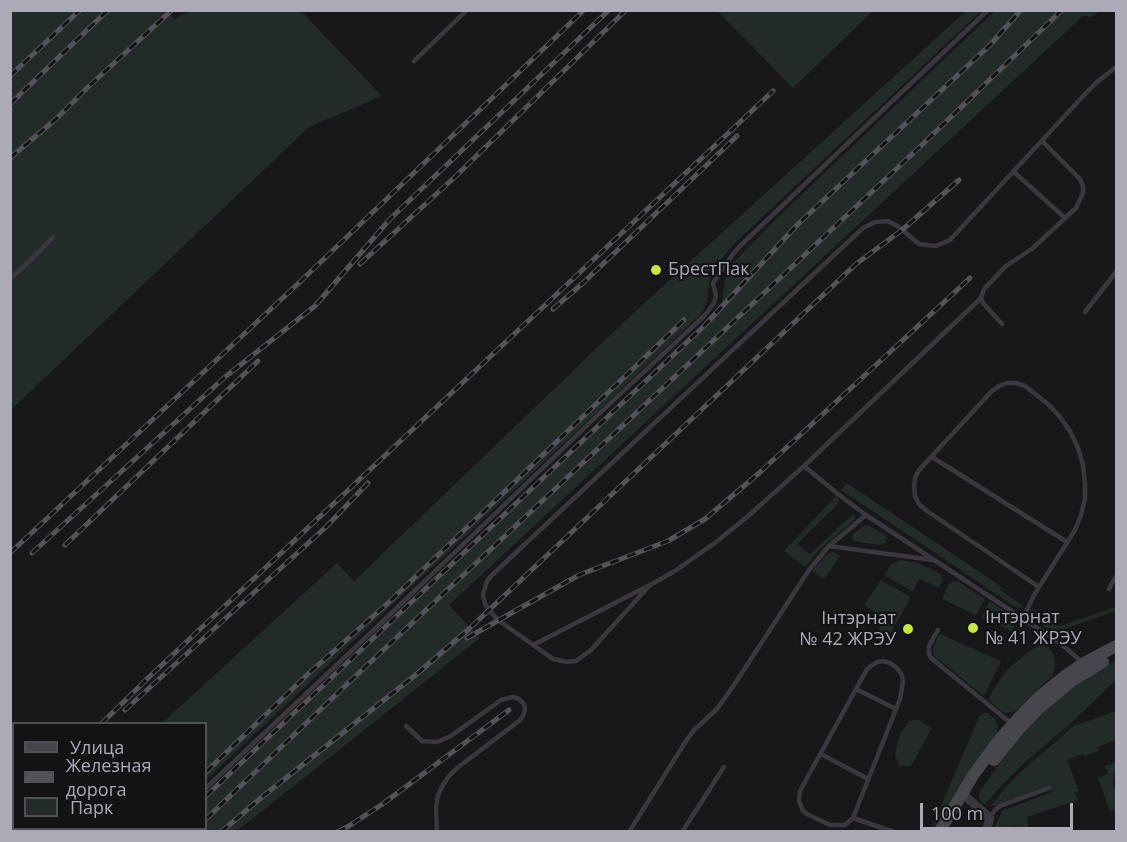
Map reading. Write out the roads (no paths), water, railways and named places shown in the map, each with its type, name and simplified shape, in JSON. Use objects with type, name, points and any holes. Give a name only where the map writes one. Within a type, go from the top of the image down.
[{"type":"main road","points":[[1087,666],[1116,646]]},
{"type":"main road","points":[[948,831],[986,758],[1039,697],[1065,675],[1116,654]]},
{"type":"main road","points":[[939,831],[965,796]]},
{"type":"street","points":[[965,796],[990,818],[986,831]]},
{"type":"lane","points":[[414,61],[467,10]]},
{"type":"lane","points":[[207,787],[705,315],[716,296],[713,283],[737,249],[988,10]]},
{"type":"lane","points":[[650,585],[591,650],[576,661],[560,662],[498,621],[485,604],[483,595],[487,581],[492,575],[863,228],[874,222],[888,221],[919,244],[929,246],[944,243],[956,236],[1090,88],[1116,67]]},
{"type":"lane","points":[[533,645],[675,571],[716,542],[804,466],[981,298],[984,289],[1006,267],[1033,248],[1076,208],[1083,194],[1080,178],[1042,141]]},
{"type":"lane","points":[[1014,172],[1065,218]]},
{"type":"lane","points":[[10,279],[53,237]]},
{"type":"lane","points":[[1084,312],[1116,272]]},
{"type":"lane","points":[[981,298],[986,308],[1002,324]]},
{"type":"lane","points":[[1023,618],[1039,587],[1075,530],[1085,500],[1085,483],[1078,448],[1060,417],[1025,386],[1007,383],[991,392],[920,470],[915,478],[915,496],[927,511],[1039,587]]},
{"type":"lane","points":[[932,457],[1067,542]]},
{"type":"lane","points":[[804,466],[866,515],[1060,643],[1087,666]]},
{"type":"lane","points":[[629,831],[690,736],[717,709],[809,570],[829,546],[866,515]]},
{"type":"lane","points":[[829,546],[935,560]]},
{"type":"lane","points":[[1109,589],[1116,576]]},
{"type":"lane","points":[[938,630],[928,650],[931,658],[1015,727]]},
{"type":"lane","points":[[877,662],[890,663],[902,675],[902,692],[896,709],[853,818],[845,825],[830,825],[807,814],[800,806],[800,791],[867,669],[877,662]]},
{"type":"lane","points":[[856,689],[896,709]]},
{"type":"lane","points":[[406,726],[422,741],[437,742],[451,736],[501,700],[513,697],[524,704],[525,710],[519,721],[457,768],[443,785],[436,807],[437,831]]},
{"type":"lane","points":[[821,754],[868,779]]},
{"type":"lane","points":[[682,831],[724,767]]},
{"type":"lane","points":[[990,818],[994,811],[1004,804],[1049,788]]},
{"type":"lane","points":[[853,818],[894,831]]},
{"type":"railway","points":[[10,76],[80,10]]},
{"type":"railway","points":[[10,104],[108,10]]},
{"type":"railway","points":[[10,158],[56,119],[172,10]]},
{"type":"railway","points":[[10,553],[304,278],[584,10]]},
{"type":"railway","points":[[32,553],[225,377],[315,306],[390,219],[609,10]]},
{"type":"railway","points":[[360,264],[456,176],[626,10]]},
{"type":"railway","points":[[207,795],[704,326],[798,224],[990,45],[1021,10]]},
{"type":"railway","points":[[207,818],[925,142],[1062,10]]},
{"type":"railway","points":[[103,722],[773,91]]},
{"type":"railway","points":[[553,309],[737,136]]},
{"type":"railway","points":[[221,832],[418,673],[470,628],[856,264],[902,230],[959,180]]},
{"type":"railway","points":[[467,638],[579,575],[668,541],[705,519],[758,474],[970,278]]},
{"type":"railway","points":[[207,771],[308,674],[388,603],[684,320]]},
{"type":"railway","points":[[65,545],[258,361]]},
{"type":"railway","points":[[125,710],[327,526],[368,483]]},
{"type":"railway","points":[[337,832],[384,803],[509,710]]},
{"type":"place","name":"БрестПак","points":[[656,270]]},
{"type":"place","name":"Інтэрнат № 41 ЖРЭУ","points":[[973,628]]},
{"type":"place","name":"Інтэрнат № 42 ЖРЭУ","points":[[908,629]]}]
